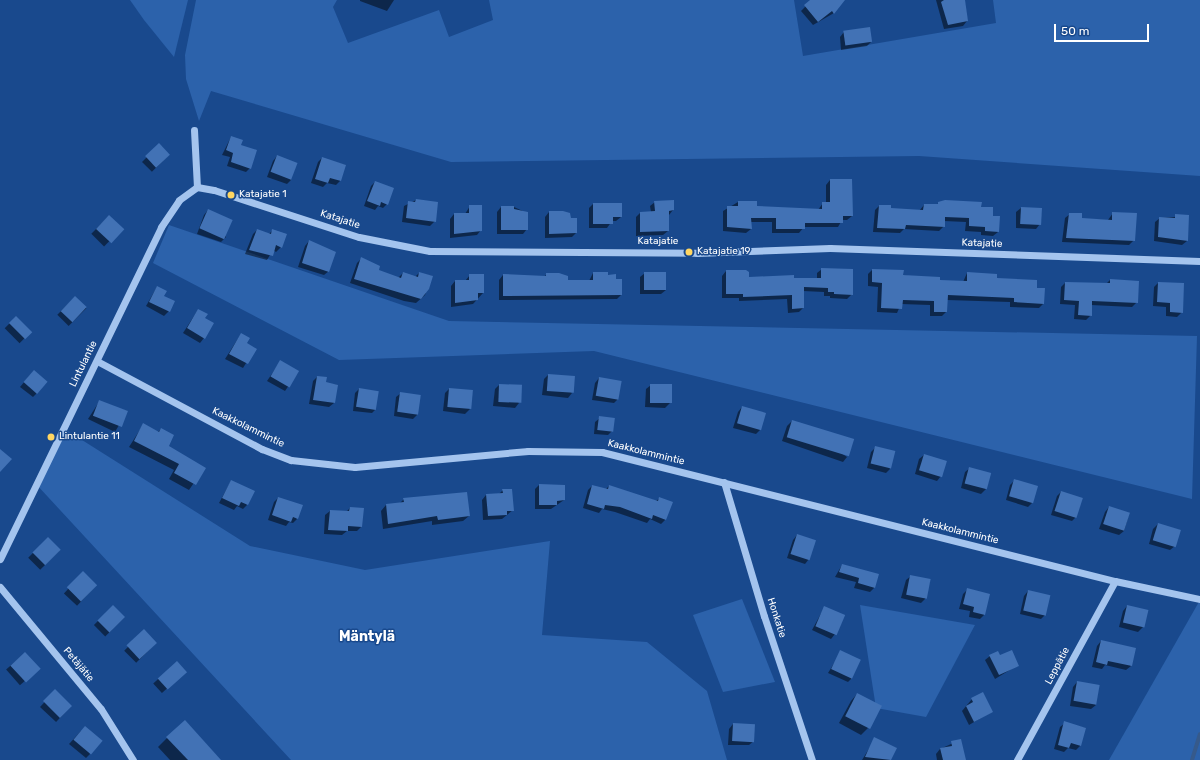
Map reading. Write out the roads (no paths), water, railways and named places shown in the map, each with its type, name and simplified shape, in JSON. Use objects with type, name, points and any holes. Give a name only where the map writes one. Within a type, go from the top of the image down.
[{"type":"street","points":[[194,130],[197,187]]},
{"type":"street","name":"Katajatie","points":[[197,187],[214,190],[359,237],[430,251],[697,253],[830,248],[1200,261]]},
{"type":"street","name":"Lintulantie","points":[[0,560],[161,227],[179,200],[197,187]]},
{"type":"street","name":"Kaakkolammintie","points":[[97,361],[262,449],[291,460],[355,467],[528,451],[602,452],[1115,582],[1200,599]]},
{"type":"street","name":"Honkatie","points":[[724,482],[764,616],[812,760]]},
{"type":"street","name":"Leppätie","points":[[1017,760],[1115,582]]},
{"type":"street","name":"Petäjätie","points":[[0,587],[101,709],[133,760]]},
{"type":"waterway","points":[[1192,760],[1200,734]]},
{"type":"place","name":"Katajatie 1","points":[[231,195]]},
{"type":"place","name":"Katajatie 19","points":[[689,252]]},
{"type":"place","name":"Lintulantie 11","points":[[51,437]]},
{"type":"district","name":"Mäntylä","points":[[367,637]]}]
